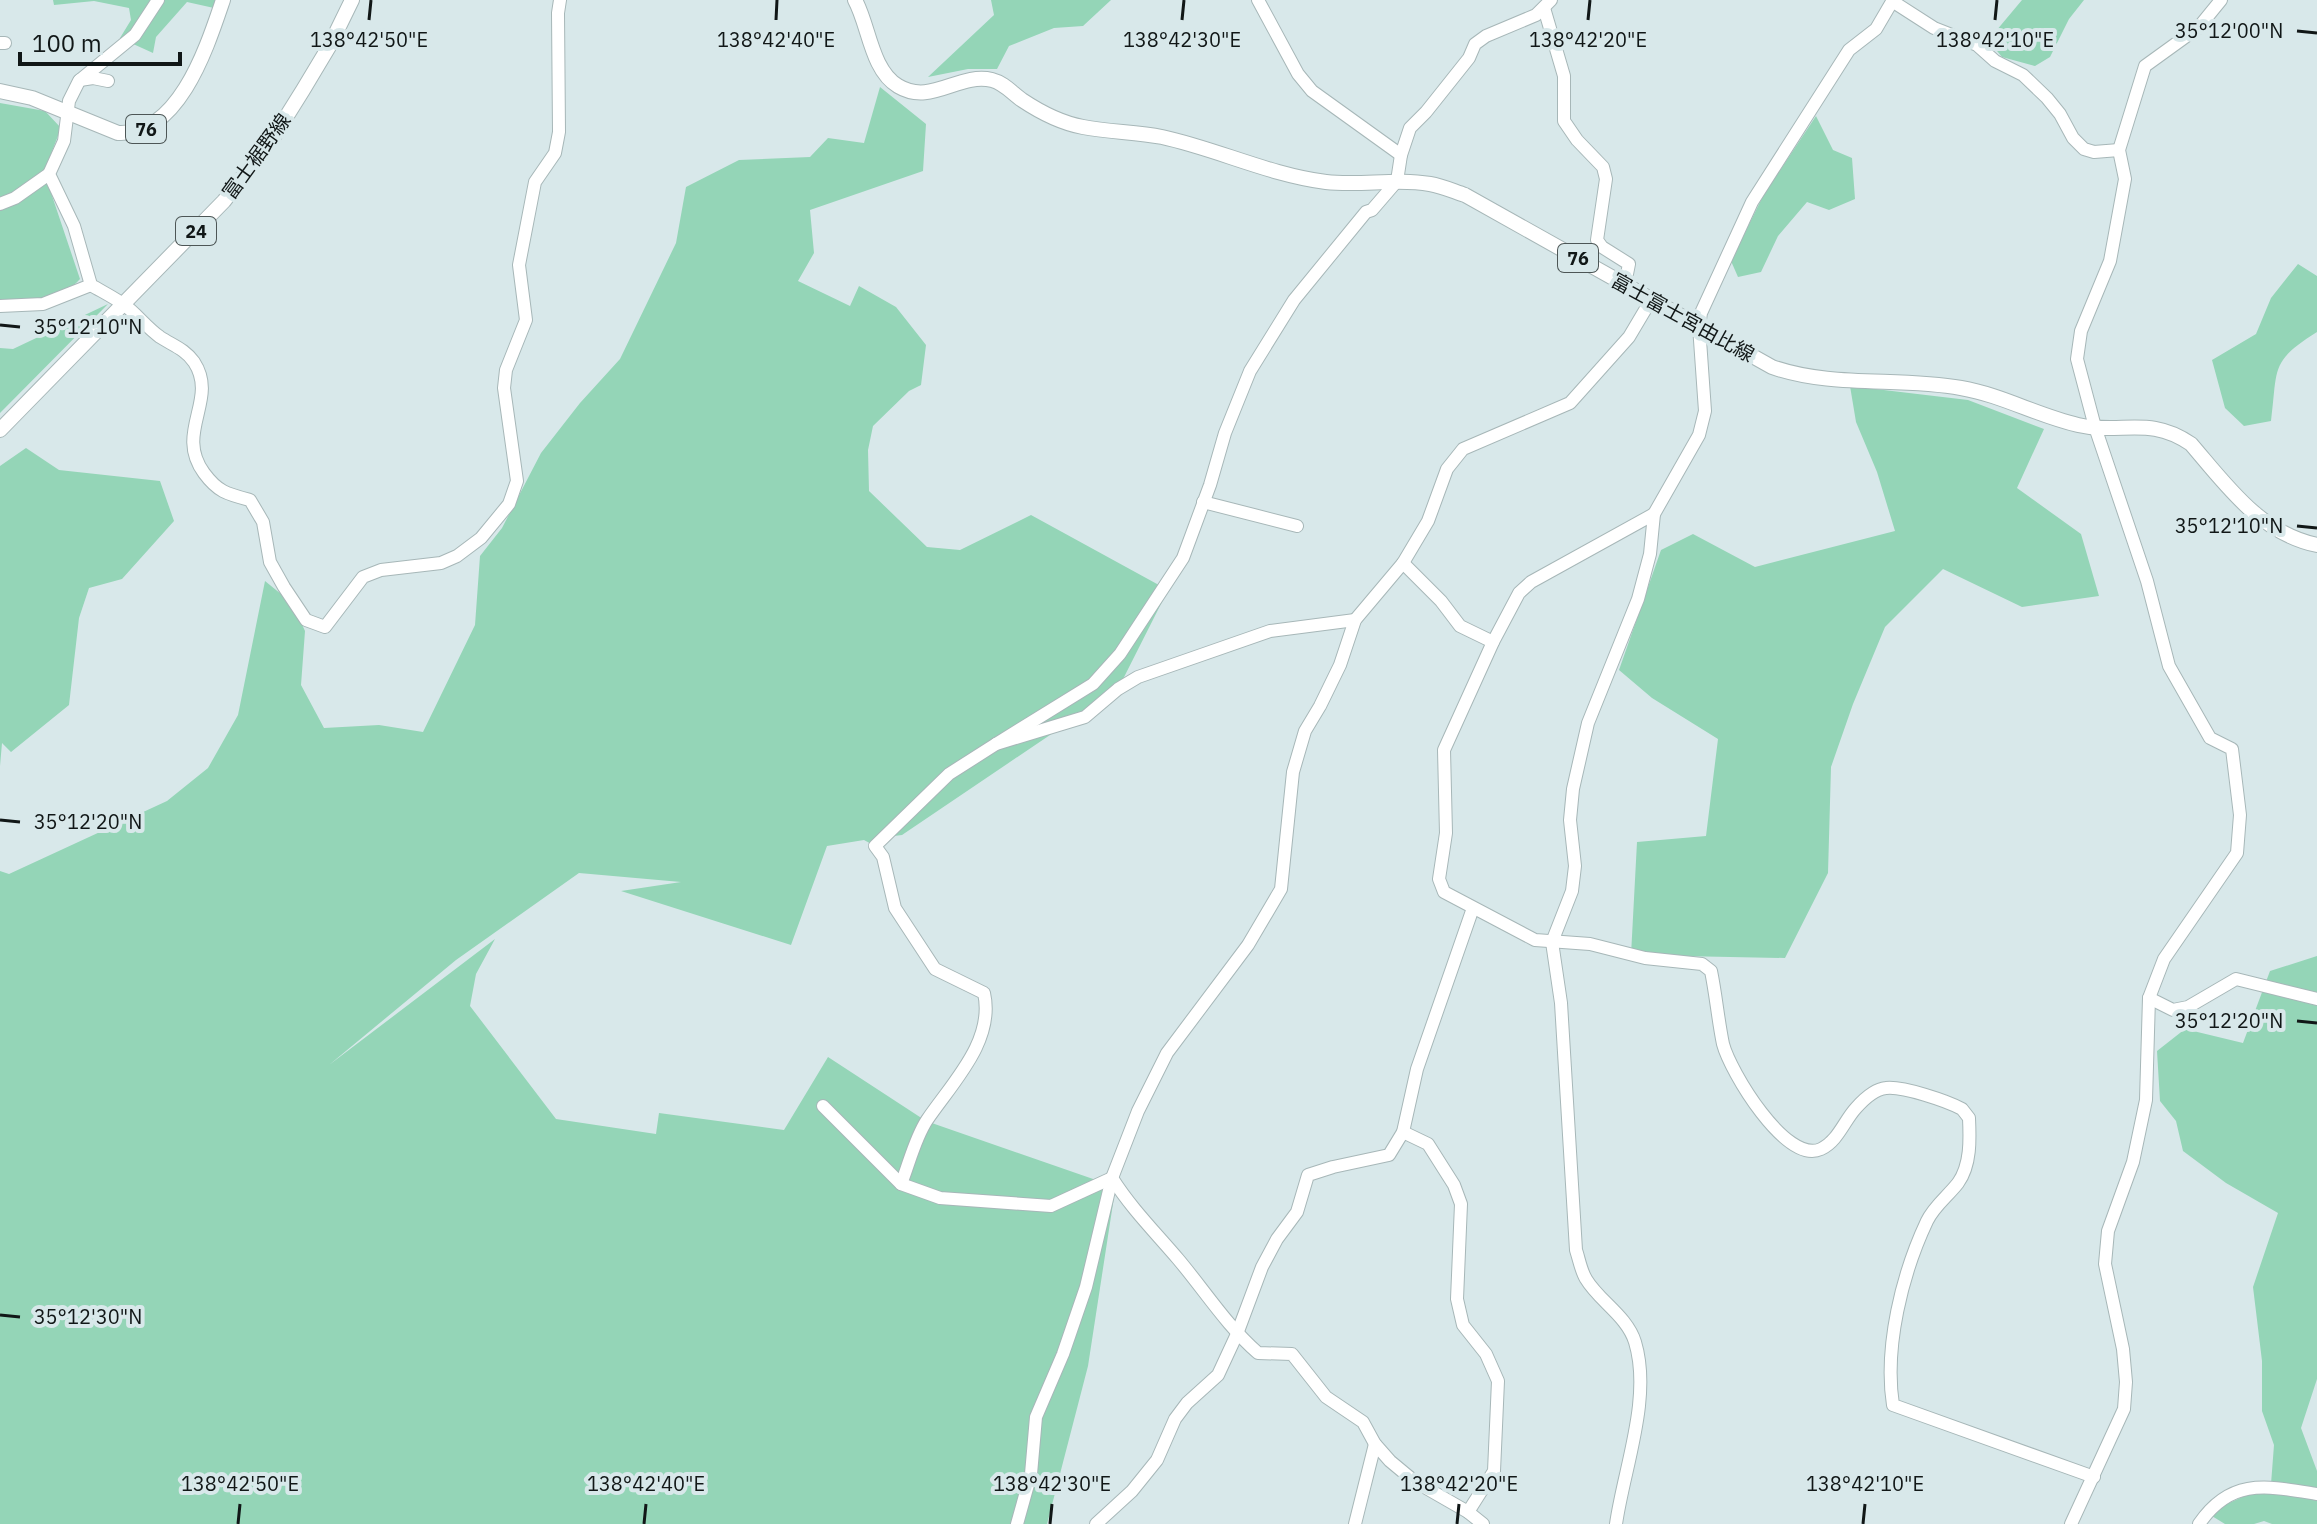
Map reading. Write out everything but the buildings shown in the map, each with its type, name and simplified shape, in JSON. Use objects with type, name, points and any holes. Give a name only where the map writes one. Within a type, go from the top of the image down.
[{"type":"main road","name":"76","points":[[0,91],[32,98],[118,133],[132,134],[147,129],[169,109],[202,60],[223,0]]},
{"type":"main road","name":"富士裾野線","points":[[0,430],[224,201],[273,138],[330,45],[352,0]]},
{"type":"main road","name":"富士富士宮由比線","points":[[855,0],[881,68],[896,85],[906,90],[934,92],[973,79],[991,79],[1042,112],[1082,127],[1161,137],[1276,171],[1328,182],[1431,184],[1465,195],[1772,367],[1791,373],[1961,388],[2068,422],[2095,427],[2145,426],[2177,435],[2191,444],[2260,520],[2293,539],[2317,545]]},
{"type":"street","points":[[49,174],[74,226],[91,285],[124,304],[160,336],[184,350],[194,362],[201,377],[202,401],[192,429],[195,462],[214,488],[250,500],[263,522],[270,562],[306,620],[325,627],[363,577],[381,570],[441,563],[457,556],[481,538],[509,504],[517,481],[504,388],[506,370],[526,320],[519,265],[535,182],[555,153],[559,132],[560,0]]},
{"type":"street","points":[[1258,0],[1298,74],[1312,91],[1401,155]]},
{"type":"street","points":[[1616,1524],[1634,1434],[1640,1380],[1635,1340],[1585,1278],[1576,1250],[1561,1003],[1552,942],[1572,891],[1575,866],[1570,820],[1573,789],[1588,723],[1638,599],[1650,554],[1654,514],[1699,435],[1705,411],[1699,326],[1701,313],[1752,202],[1849,50],[1876,29],[1892,0],[1934,28],[1977,45],[1995,61],[2023,75],[2047,98],[2073,138],[2084,149],[2094,152],[2119,150]]},
{"type":"street","points":[[2071,1524],[2124,1409],[2126,1382],[2123,1349],[2105,1264],[2108,1231],[2133,1162],[2146,1100],[2149,998],[2164,959],[2237,853],[2240,815],[2232,749],[2210,738],[2169,666],[2147,581],[2095,427],[2077,359],[2077,348],[2090,306],[2110,261],[2125,179],[2119,150],[2145,66],[2199,27],[2221,0]]},
{"type":"street","points":[[0,204],[15,198],[49,174],[64,141],[69,101],[79,81],[135,35],[156,1]]},
{"type":"street","points":[[901,1184],[926,1121],[980,1041],[988,1009],[984,993],[935,969],[895,908],[883,857],[875,846],[949,774],[1093,684],[1120,654],[1183,558],[1225,433],[1250,371],[1294,300],[1366,212],[1372,210],[1397,181],[1410,128],[1469,58],[1475,44],[1486,36],[1536,15],[1547,4]]},
{"type":"street","points":[[1547,4],[1564,76],[1564,121],[1603,167],[1606,179],[1597,240],[1602,247],[1629,264],[1625,284]]},
{"type":"street","points":[[79,81],[93,78],[108,81]]},
{"type":"street","points":[[0,306],[43,304],[91,285]]},
{"type":"street","points":[[1017,1524],[1031,1474],[1036,1417],[1063,1354],[1086,1287],[1112,1178],[1138,1111],[1167,1053],[1248,945],[1281,889],[1293,772],[1305,731],[1340,665],[1355,620],[1403,563],[1428,521],[1447,469],[1463,449],[1570,403],[1629,337],[1651,300]]},
{"type":"street","points":[[1203,502],[1297,526]]},
{"type":"street","points":[[1654,514],[1531,582],[1519,593],[1444,750],[1446,833],[1439,879],[1444,892],[1535,940],[1590,944],[1645,958],[1702,964],[1711,971],[1724,1047],[1763,1118],[1780,1135],[1808,1151],[1819,1150],[1832,1141],[1855,1108],[1884,1088],[1896,1088],[1962,1109],[1969,1118],[1968,1161],[1959,1182],[1929,1217],[1905,1283],[1889,1362],[1893,1405],[2094,1477]]},
{"type":"street","points":[[1403,563],[1441,601],[1460,626],[1493,642]]},
{"type":"street","points":[[996,744],[1085,717],[1118,689],[1138,677],[1270,631],[1355,620]]},
{"type":"street","points":[[1096,1524],[1132,1491],[1157,1460],[1175,1419],[1187,1403],[1218,1375],[1262,1267],[1297,1212],[1308,1175],[1389,1155],[1403,1132],[1417,1069],[1473,908]]},
{"type":"street","points":[[2149,998],[2173,1010],[2188,1007],[2236,979],[2317,999]]},
{"type":"street","points":[[823,1106],[901,1184],[940,1198],[1051,1206],[1112,1178]]},
{"type":"street","points":[[1403,1132],[1428,1144],[1454,1185],[1461,1204],[1457,1299],[1463,1325],[1486,1354],[1498,1381],[1494,1471],[1468,1512]]},
{"type":"street","points":[[1112,1178],[1127,1202],[1237,1334],[1258,1353],[1292,1354],[1326,1397],[1363,1422],[1375,1444],[1390,1461],[1414,1481],[1483,1524]]},
{"type":"street","points":[[1355,1524],[1375,1444]]},
{"type":"street","points":[[2199,1524],[2225,1496],[2254,1487],[2317,1494]]},
{"type":"green space","points":[[53,0],[216,0],[214,8],[187,2],[156,37],[153,53],[120,38],[131,20],[129,8],[94,1],[54,5]]},
{"type":"green space","points":[[991,0],[1111,0],[1083,26],[1054,28],[1009,46],[997,69],[968,69],[928,77],[994,15]]},
{"type":"green space","points":[[2022,0],[2084,0],[2069,19],[2050,57],[2035,66],[2002,57],[1993,46],[1996,31]]},
{"type":"green space","points":[[880,87],[926,124],[923,171],[810,210],[814,253],[798,281],[850,306],[859,286],[896,307],[926,345],[921,385],[909,391],[873,426],[868,450],[869,491],[927,547],[960,550],[1031,515],[1168,590],[1118,689],[902,835],[886,837],[875,846],[864,840],[827,846],[791,945],[621,891],[681,882],[579,873],[456,960],[329,1065],[495,939],[476,974],[470,1006],[556,1119],[656,1134],[659,1113],[784,1130],[828,1057],[926,1121],[1096,1180],[1112,1178],[1114,1197],[1088,1366],[1047,1524],[0,1524],[0,871],[9,874],[167,801],[208,768],[238,715],[265,581],[292,603],[305,631],[301,685],[324,728],[379,725],[423,732],[475,625],[480,556],[502,528],[541,453],[620,359],[676,243],[686,187],[739,160],[810,157],[828,138],[864,143]]},
{"type":"green space","points":[[0,103],[45,111],[61,128],[44,172],[80,279],[64,291],[43,298],[0,301]]},
{"type":"green space","points":[[1816,116],[1833,150],[1852,158],[1855,199],[1829,210],[1807,202],[1778,236],[1761,272],[1738,277],[1731,261],[1763,196]]},
{"type":"green space","points":[[2298,264],[2317,276],[2317,332],[2283,360],[2276,378],[2271,421],[2244,426],[2225,408],[2212,360],[2256,334],[2271,298]]},
{"type":"green space","points":[[108,304],[0,413],[0,348],[13,349]]},
{"type":"green space","points":[[1850,386],[1968,400],[2044,429],[2017,488],[2081,534],[2099,596],[2022,607],[1943,569],[1885,627],[1853,704],[1831,767],[1828,873],[1785,958],[1631,955],[1637,842],[1706,836],[1718,739],[1652,698],[1619,670],[1661,550],[1693,534],[1755,567],[1895,531],[1877,472],[1856,422]]},
{"type":"green space","points":[[26,448],[59,470],[160,481],[174,521],[122,579],[89,588],[79,618],[69,705],[11,752],[2,743],[0,766],[0,466]]},
{"type":"green space","points":[[2317,956],[2317,1379],[2301,1428],[2317,1471],[2317,1524],[2272,1524],[2264,1521],[2225,1524],[2207,1513],[2271,1484],[2274,1445],[2262,1411],[2262,1361],[2253,1287],[2278,1213],[2226,1183],[2183,1151],[2176,1121],[2160,1101],[2157,1051],[2185,1029],[2243,1043],[2270,971]]}]
